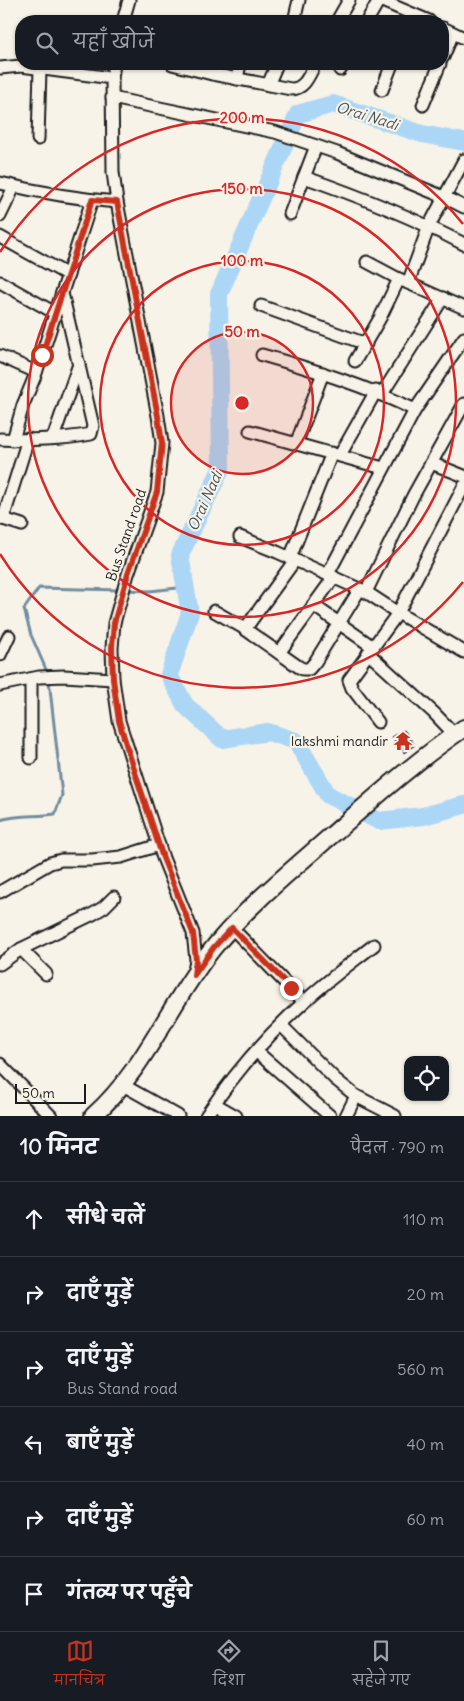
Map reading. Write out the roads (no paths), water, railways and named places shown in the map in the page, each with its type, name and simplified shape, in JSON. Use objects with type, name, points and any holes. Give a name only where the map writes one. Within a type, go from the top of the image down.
[{"type":"street","points":[[125,15],[129,0]]},
{"type":"street","points":[[295,15],[299,0]]},
{"type":"street","points":[[341,15],[349,0]]},
{"type":"street","points":[[371,15],[380,0],[406,15]]},
{"type":"street","points":[[449,30],[464,38]]},
{"type":"street","points":[[0,68],[15,67]]},
{"type":"street","points":[[38,139],[40,70]]},
{"type":"street","points":[[48,70],[112,78]]},
{"type":"street","name":"Bus Stand road","points":[[113,70],[113,172],[162,443],[157,492],[128,574],[114,623],[112,648],[113,679],[119,721],[159,846],[193,933],[196,960],[194,975]]},
{"type":"street","points":[[206,70],[237,79],[291,89],[298,89],[311,70]]},
{"type":"street","points":[[237,79],[239,70]]},
{"type":"street","points":[[268,85],[274,70]]},
{"type":"street","points":[[382,90],[390,70]]},
{"type":"street","points":[[423,104],[437,70]]},
{"type":"street","points":[[112,98],[275,132],[444,196],[464,207]]},
{"type":"street","points":[[290,214],[316,146]]},
{"type":"street","points":[[355,361],[404,281],[429,226],[464,160]]},
{"type":"street","points":[[304,177],[368,200],[429,226],[464,244]]},
{"type":"street","points":[[0,183],[92,200],[117,202]]},
{"type":"street","points":[[0,216],[14,187]]},
{"type":"street","points":[[13,440],[92,200]]},
{"type":"street","points":[[0,237],[68,274]]},
{"type":"street","points":[[367,262],[464,308]]},
{"type":"street","points":[[0,282],[56,312]]},
{"type":"street","points":[[0,439],[13,440],[85,435],[91,434],[93,430],[62,293]]},
{"type":"street","points":[[245,629],[293,559],[336,454],[443,298]]},
{"type":"street","points":[[261,306],[366,344]]},
{"type":"street","points":[[279,653],[314,605],[331,575],[383,468],[415,410],[464,338]]},
{"type":"street","points":[[0,356],[36,372]]},
{"type":"street","points":[[262,356],[323,373],[379,393],[415,410]]},
{"type":"street","points":[[53,438],[79,364]]},
{"type":"street","points":[[296,444],[323,373]]},
{"type":"street","points":[[214,611],[245,629],[303,670],[309,669],[363,590],[431,462],[460,418],[464,404]]},
{"type":"street","points":[[250,431],[383,468]]},
{"type":"street","points":[[22,526],[2,518],[28,439]]},
{"type":"street","points":[[431,462],[464,476]]},
{"type":"street","points":[[378,722],[349,683],[351,676],[398,613],[464,486]]},
{"type":"street","points":[[240,537],[363,590],[464,652]]},
{"type":"street","points":[[93,1116],[123,1085],[141,1060],[194,975],[214,947],[261,897],[392,782],[434,748],[459,731],[428,707],[371,650],[314,605]]},
{"type":"street","points":[[0,655],[9,636]]},
{"type":"street","points":[[0,685],[35,678],[64,676],[113,679]]},
{"type":"street","points":[[31,758],[35,678]]},
{"type":"street","points":[[0,892],[50,863],[61,860],[92,860],[121,857],[159,846]]},
{"type":"street","points":[[0,964],[21,949],[104,908],[114,897]]},
{"type":"street","points":[[232,928],[304,1002]]},
{"type":"street","points":[[206,1116],[281,1025],[304,1002],[374,945]]},
{"type":"street","points":[[21,949],[46,974]]},
{"type":"street","points":[[281,1025],[335,1079],[356,1096],[395,1116]]},
{"type":"street","points":[[257,1052],[330,1116]]},
{"type":"street","points":[[0,1064],[51,1116]]},
{"type":"street","points":[[123,1085],[178,1116]]},
{"type":"street","points":[[346,1116],[356,1096]]},
{"type":"street","points":[[215,1104],[236,1116]]},
{"type":"waterway","name":"Orai Nadi","points":[[464,142],[422,134],[333,104],[298,114],[219,294],[221,469],[180,555],[190,613],[169,675],[185,705],[222,739],[268,732],[296,741],[328,795],[379,821],[423,816],[464,805]]},
{"type":"waterway","points":[[126,590],[150,591],[186,587]]},
{"type":"waterway","points":[[48,674],[31,635],[24,609],[39,588],[120,590]]},
{"type":"waterway","points":[[0,820],[55,814],[62,795],[49,680]]},
{"type":"place","name":"lakshmi mandir","points":[[403,741]]}]
